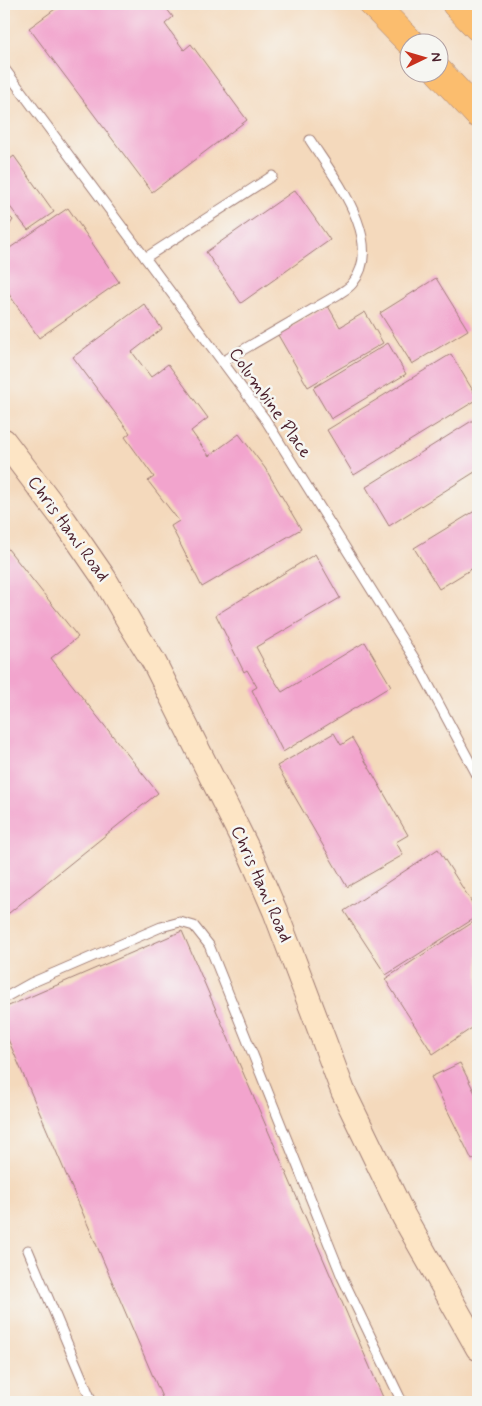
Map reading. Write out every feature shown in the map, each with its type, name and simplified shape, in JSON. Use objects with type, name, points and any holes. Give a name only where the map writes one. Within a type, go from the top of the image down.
[{"type":"highway","points":[[456,4],[478,25]]},
{"type":"highway","points":[[460,4],[478,25]]},
{"type":"highway","points":[[374,5],[400,32]]},
{"type":"highway","points":[[448,82],[478,114]]},
{"type":"street","name":"Chris Hani Road","points":[[4,441],[64,520],[104,578],[130,625],[154,662],[252,858],[271,902],[343,1091],[404,1217],[478,1348]]},
{"type":"lane","name":"Columbine Place","points":[[4,68],[265,419],[416,661],[478,777]]},
{"type":"lane","points":[[222,362],[340,294],[352,284],[361,268],[363,253],[361,233],[354,211],[310,140]]},
{"type":"lane","points":[[145,258],[272,176]]},
{"type":"lane","points":[[4,998],[31,983],[161,927],[180,922],[194,926],[209,946],[342,1277],[402,1402]]},
{"type":"lane","points":[[28,1250],[92,1402]]},
{"type":"building","points":[[62,4],[163,4],[173,17],[165,24],[184,50],[191,44],[247,120],[152,192],[29,28]]},
{"type":"building","points":[[14,156],[54,212],[28,230],[4,199],[4,164]]},
{"type":"building","points":[[295,190],[330,240],[241,303],[206,252]]},
{"type":"building","points":[[68,208],[119,282],[39,338],[4,287],[4,252]]},
{"type":"building","points":[[4,211],[13,220],[4,233]]},
{"type":"building","points":[[436,278],[468,330],[412,364],[380,313]]},
{"type":"building","points":[[144,304],[162,329],[132,352],[151,377],[168,364],[208,418],[191,431],[209,456],[239,434],[265,468],[301,529],[202,587],[171,526],[179,521],[148,481],[154,477],[125,437],[130,433],[73,357]]},
{"type":"building","points":[[328,306],[340,327],[365,312],[383,343],[308,387],[278,335]]},
{"type":"building","points":[[388,343],[406,374],[331,419],[313,388]]},
{"type":"building","points":[[451,354],[478,399],[354,475],[327,430]]},
{"type":"building","points":[[478,417],[478,470],[389,526],[366,487]]},
{"type":"building","points":[[478,509],[478,565],[439,589],[414,548]]},
{"type":"building","points":[[4,544],[78,637],[51,658],[158,793],[4,917]]},
{"type":"building","points":[[315,554],[340,598],[256,647],[262,661],[282,692],[365,642],[391,686],[283,752],[252,690],[257,687],[247,670],[244,672],[216,615]]},
{"type":"building","points":[[334,733],[341,745],[352,738],[408,835],[396,842],[403,855],[347,887],[277,766]]},
{"type":"building","points":[[438,849],[478,912],[478,916],[386,975],[344,911]]},
{"type":"building","points":[[478,919],[478,1024],[433,1054],[385,979]]},
{"type":"building","points":[[182,931],[385,1402],[164,1402],[4,1030],[4,1008]]},
{"type":"building","points":[[460,1063],[478,1099],[478,1157],[472,1160],[431,1077]]}]
